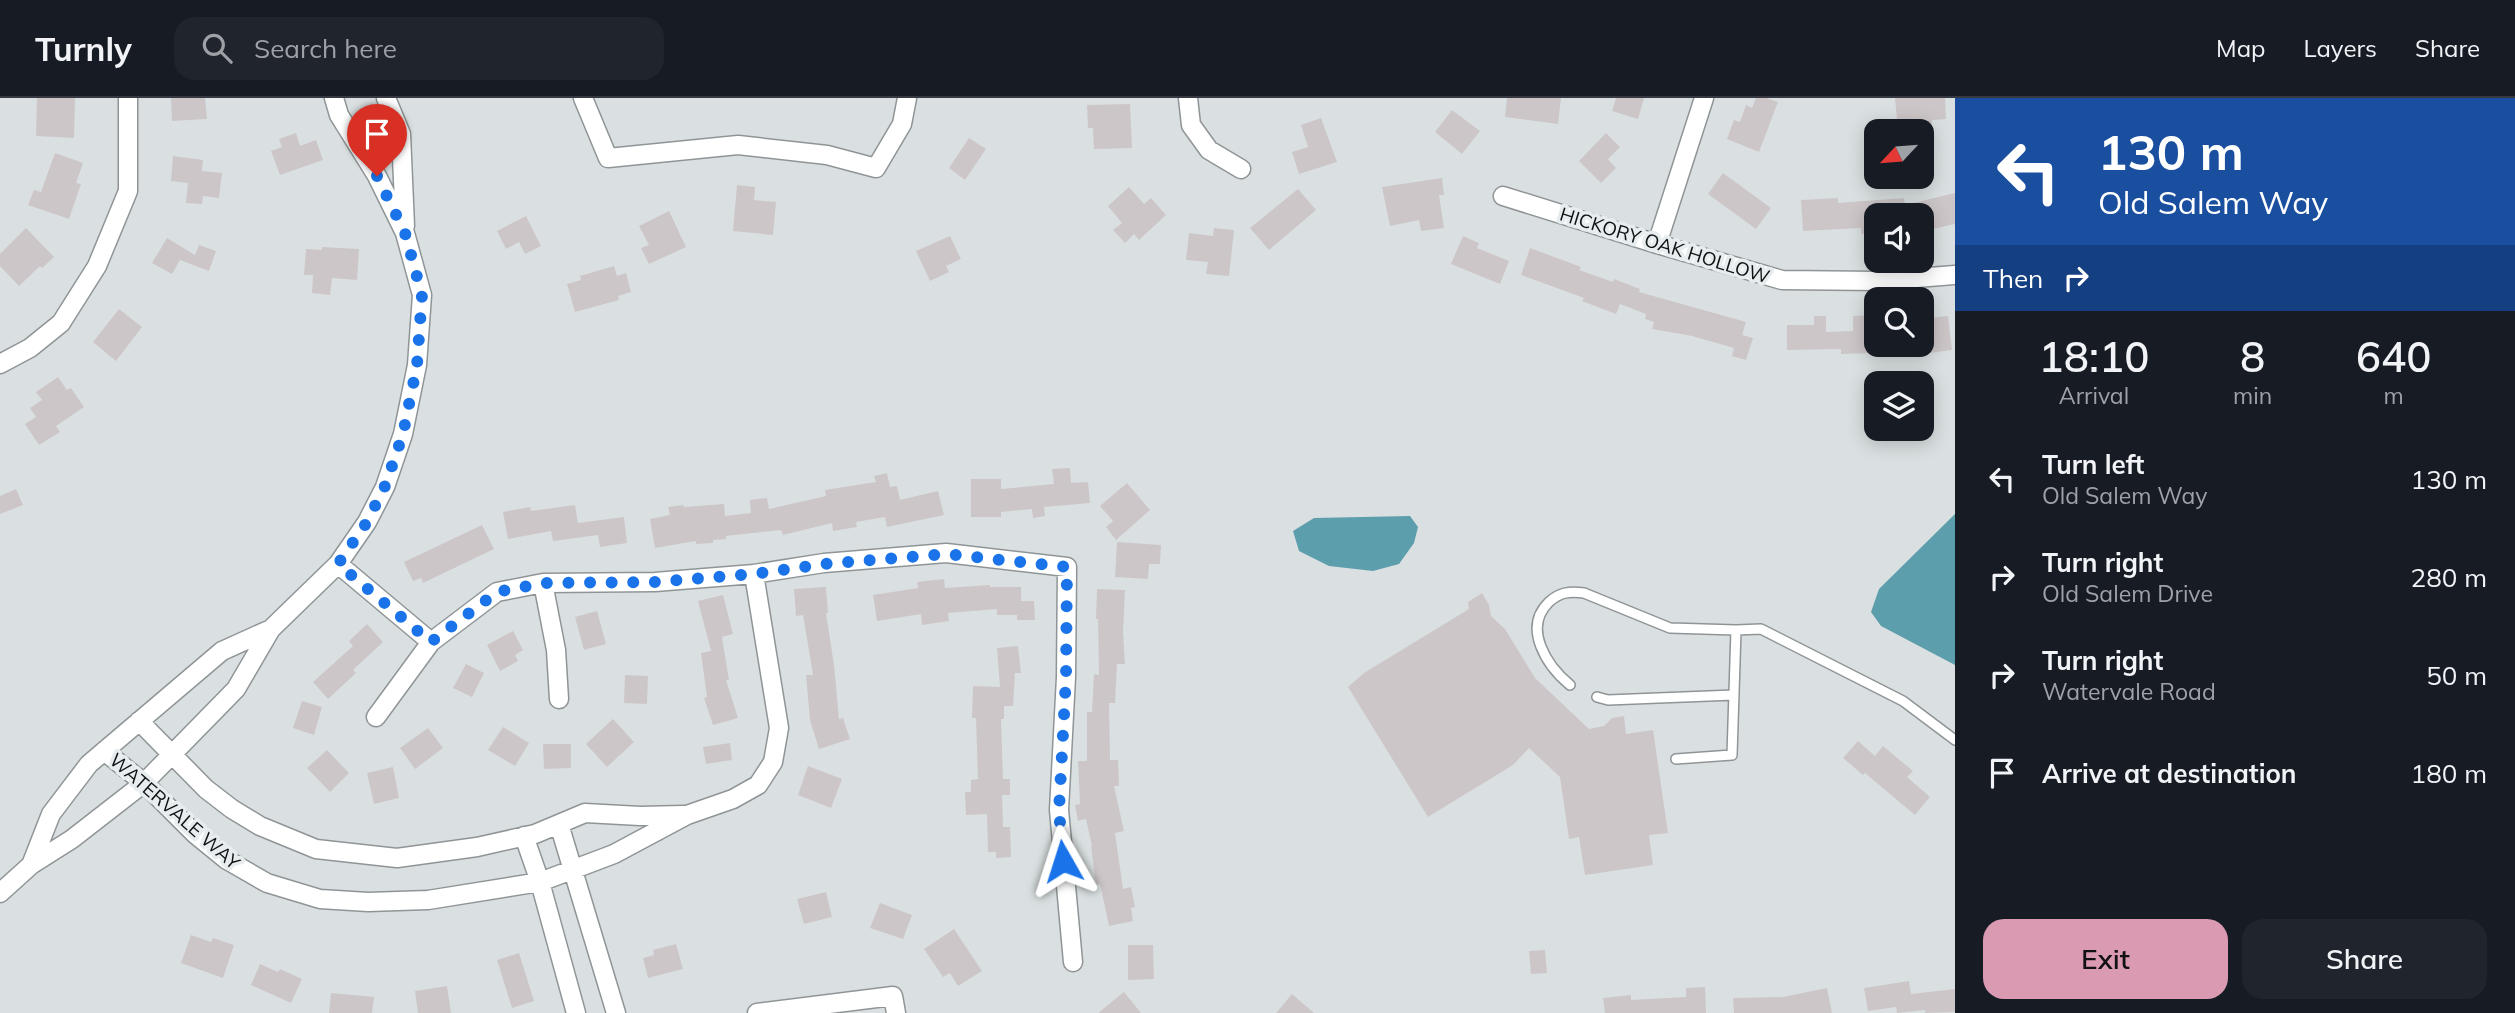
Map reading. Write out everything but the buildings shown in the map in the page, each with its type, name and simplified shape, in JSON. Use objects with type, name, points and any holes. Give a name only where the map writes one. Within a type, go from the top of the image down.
[{"type":"street","points":[[0,364],[30,348],[61,323],[97,266],[128,191],[128,98]]},
{"type":"street","points":[[0,893],[31,865],[72,839],[144,783],[236,689],[271,629],[338,564],[367,522],[385,486],[403,434],[417,365],[422,295],[405,233],[377,176],[339,115],[334,98]]},
{"type":"street","points":[[386,98],[401,134],[405,233]]},
{"type":"street","points":[[583,98],[608,158],[738,145],[827,155],[876,168],[902,124],[908,98]]},
{"type":"street","points":[[1188,98],[1191,125],[1209,150],[1241,169]]},
{"type":"street","points":[[1657,244],[1704,98]]},
{"type":"street","name":"HICKORY OAK HOLLOW","points":[[1503,196],[1782,280],[1878,281],[1955,275]]},
{"type":"street","points":[[376,717],[431,642],[497,592],[543,583],[655,582],[946,554],[1067,567],[1066,677],[1059,810],[1073,962]]},
{"type":"street","points":[[338,564],[431,642]]},
{"type":"street","name":"WATERVALE WAY","points":[[104,751],[144,783],[195,834],[226,860],[267,883],[320,899],[368,902],[428,900],[540,882],[614,854],[687,815],[733,799],[758,785],[773,762],[779,728],[754,574]]},
{"type":"street","points":[[543,583],[556,650],[559,699]]},
{"type":"street","points":[[31,865],[51,814],[89,764],[222,651],[271,629]]},
{"type":"street","name":"WATERVALE WAY","points":[[139,721],[206,789],[232,809],[260,826],[316,849],[397,858],[477,847],[524,836],[585,813],[687,815]]},
{"type":"street","points":[[559,824],[616,1013]]},
{"type":"street","points":[[524,836],[540,882],[576,1013]]},
{"type":"street","points":[[757,1013],[893,996],[896,1013]]},
{"type":"lane","points":[[1570,685],[1555,673],[1540,645],[1536,624],[1542,609],[1553,598],[1569,591],[1584,593],[1670,628],[1760,629],[1903,701],[1955,740]]},
{"type":"lane","points":[[1676,759],[1732,755],[1736,630]]},
{"type":"lane","points":[[1597,697],[1608,700],[1734,695]]},
{"type":"water","points":[[1955,514],[1955,665],[1881,626],[1871,612],[1879,589]]},
{"type":"water","points":[[1410,516],[1418,527],[1414,543],[1399,564],[1373,571],[1329,566],[1299,551],[1293,531],[1314,518]]},
{"type":"route","points":[[377,176],[405,233],[422,295],[417,365],[403,434],[385,486],[367,522],[338,564],[431,642],[497,592],[543,583],[655,582],[946,554],[1067,567],[1066,677],[1059,810],[1063,861]]}]
